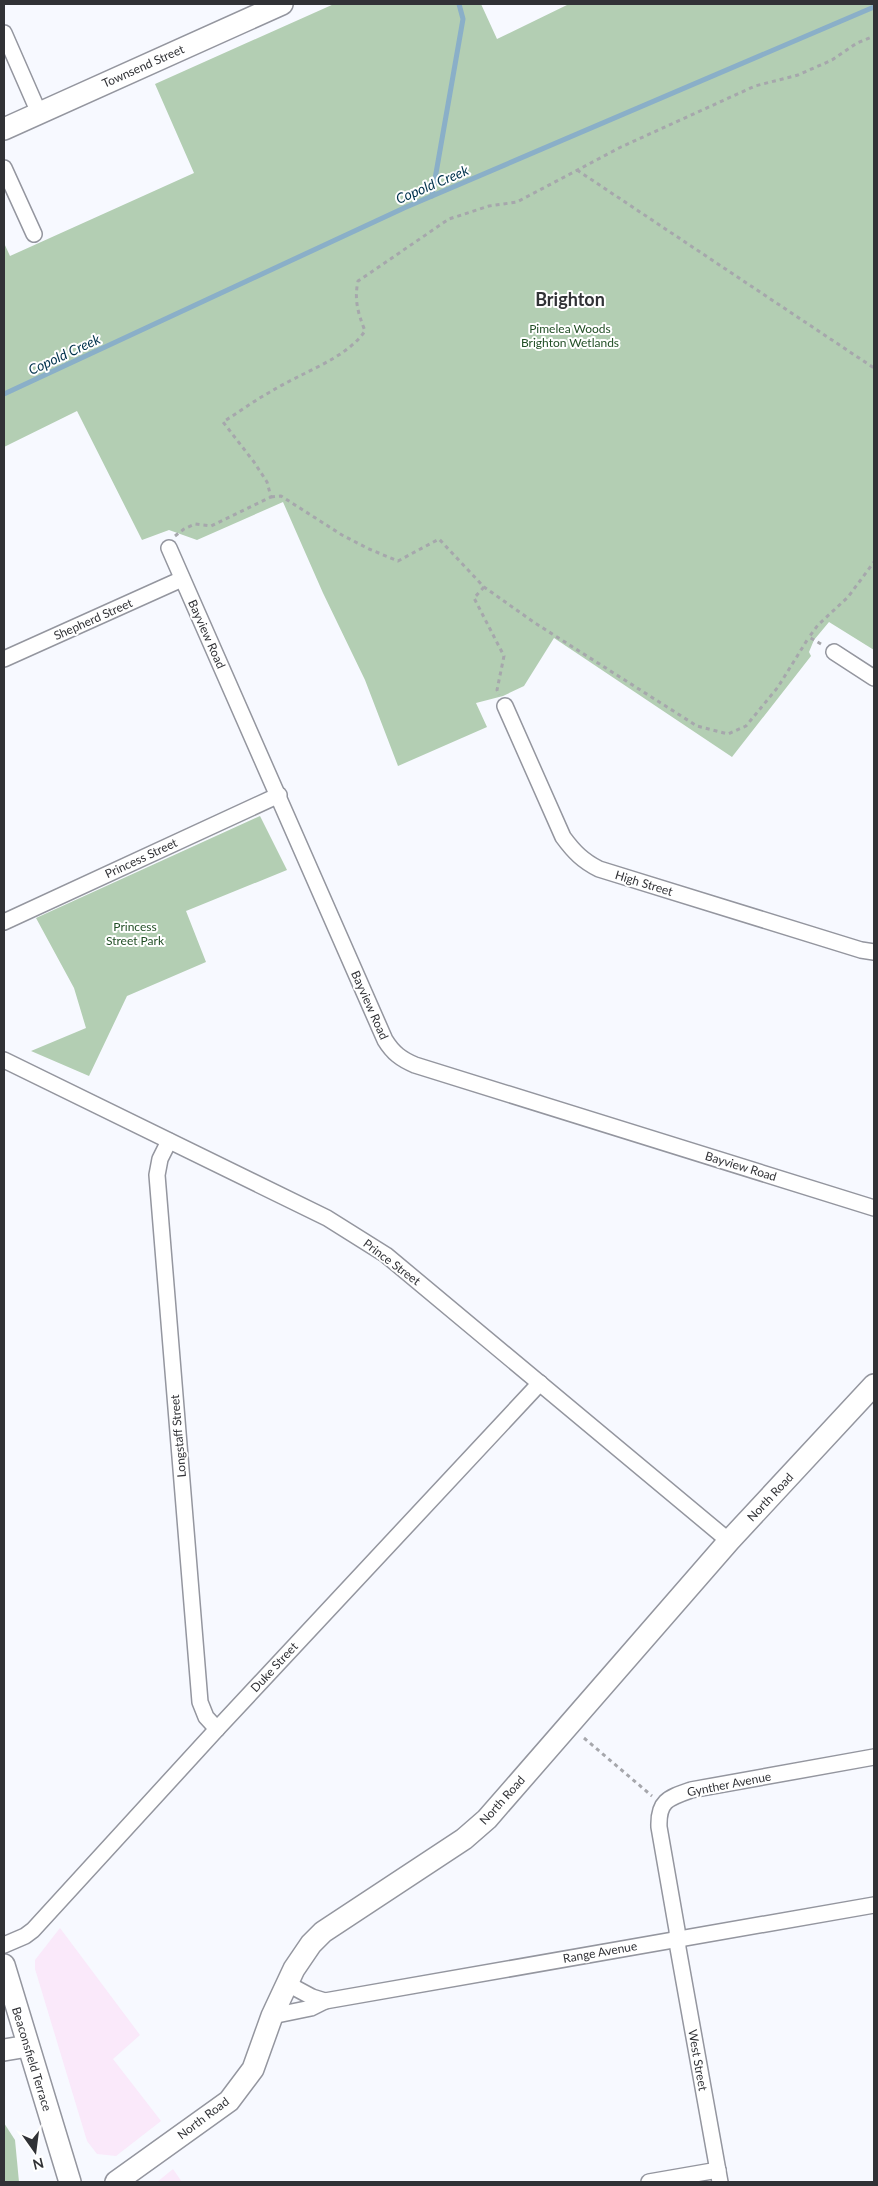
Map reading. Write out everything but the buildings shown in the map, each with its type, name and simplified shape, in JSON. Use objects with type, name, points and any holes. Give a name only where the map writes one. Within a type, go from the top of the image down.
[{"type":"street","name":"Townsend Street","points":[[4,130],[282,4]]},
{"type":"street","points":[[4,33],[39,113]]},
{"type":"street","points":[[4,168],[34,234]]},
{"type":"street","name":"Bayview Road","points":[[169,548],[385,1040],[392,1052],[403,1060],[874,1208]]},
{"type":"street","name":"Shepherd Street","points":[[4,659],[182,579]]},
{"type":"street","points":[[834,652],[874,678]]},
{"type":"street","name":"High Street","points":[[506,706],[563,837],[585,862],[599,870],[861,950],[874,952]]},
{"type":"street","name":"Princess Street","points":[[4,922],[278,795]]},
{"type":"street","name":"Prince Street","points":[[4,1060],[354,1233],[386,1255],[730,1541]]},
{"type":"street","name":"Longstaff Street","points":[[169,1141],[160,1158],[157,1175],[194,1632],[201,1710],[217,1729]]},
{"type":"street","name":"Duke Street","points":[[4,1946],[33,1930],[217,1729],[540,1383]]},
{"type":"street","name":"North Road","points":[[116,2182],[229,2101],[253,2069],[286,1983],[302,1955],[323,1932],[464,1839],[487,1819],[730,1541],[874,1385]]},
{"type":"street","name":"Gynther Avenue","points":[[662,1805],[670,1798],[691,1790],[874,1756]]},
{"type":"street","points":[[662,1805],[658,1814],[659,1827],[678,1938]]},
{"type":"street","name":"Range Avenue","points":[[272,2016],[311,2008],[325,2001],[874,1905]]},
{"type":"street","name":"West Street","points":[[678,1938],[719,2176]]},
{"type":"street","name":"Beaconsfield Terrace","points":[[4,1964],[70,2182]]},
{"type":"street","points":[[286,1983],[312,1997],[325,2001]]},
{"type":"street","points":[[4,2050],[28,2046]]},
{"type":"street","points":[[649,2182],[719,2176]]},
{"type":"path","points":[[271,497],[267,482],[223,422],[272,390],[311,370],[357,342],[365,331],[356,307],[355,292],[358,281],[449,219],[488,206],[517,202],[621,147],[755,86],[798,75],[832,60],[857,43],[874,36]]},
{"type":"path","points":[[576,170],[874,368]]},
{"type":"path","points":[[169,548],[174,538],[184,529],[195,524],[211,526],[271,497],[281,496],[342,535],[369,549],[398,560],[438,539],[484,587],[535,623],[697,726],[728,734],[746,726],[778,687],[818,625],[848,597],[874,562]]},
{"type":"path","points":[[484,587],[474,598],[504,656],[497,690],[500,699],[506,706]]},
{"type":"path","points":[[809,637],[834,652]]},
{"type":"path","points":[[584,1738],[662,1805]]},
{"type":"shaded area","points":[[60,1928],[140,2035],[113,2059],[161,2121],[116,2156],[97,2154],[87,2141],[35,1969],[35,1960]]},
{"type":"shaded area","points":[[173,2169],[182,2182],[157,2182]]},
{"type":"green space","name":"Pimelea Woods Brighton Wetlands","points":[[334,4],[481,4],[497,39],[569,4],[874,4],[874,650],[829,622],[814,640],[809,652],[811,656],[732,757],[554,638],[524,686],[503,696],[476,703],[487,727],[398,766],[365,680],[323,593],[283,502],[197,540],[169,530],[142,540],[77,411],[4,447],[4,243],[10,256],[194,173],[155,84]]},
{"type":"green space","name":"Princess Street Park","points":[[260,816],[287,870],[186,911],[206,962],[127,996],[89,1076],[31,1051],[86,1028],[74,988],[36,918]]},
{"type":"green space","points":[[4,2123],[15,2140],[19,2182],[4,2182]]},
{"type":"waterway","points":[[432,196],[463,19],[459,4]]},
{"type":"waterway","name":"Copold Creek","points":[[4,394],[404,208],[874,7]]},
{"type":"district","name":"Brighton","points":[[570,299]]}]
